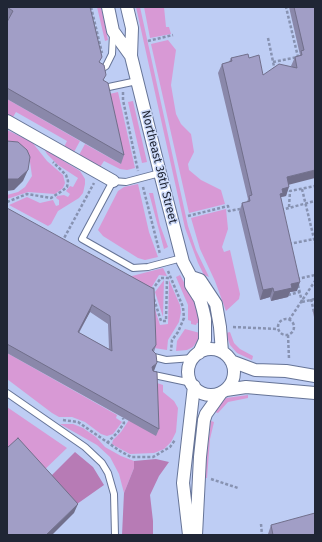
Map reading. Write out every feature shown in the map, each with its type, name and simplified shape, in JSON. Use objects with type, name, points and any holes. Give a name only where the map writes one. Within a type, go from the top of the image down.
[{"type":"street","name":"Northeast 36th Street","points":[[108,7],[113,31],[131,56]]},
{"type":"street","name":"Northeast 36th Street","points":[[127,7],[132,28],[131,56],[160,173],[182,258],[191,277],[191,285],[200,299],[205,319],[204,340],[196,355]]},
{"type":"street","points":[[7,121],[113,181]]},
{"type":"street","name":"Northeast 36th Street","points":[[191,277],[200,280],[216,304],[220,322],[222,352]]},
{"type":"street","points":[[315,376],[255,370],[231,361],[222,352],[207,350],[196,355],[188,372],[193,385],[199,392],[206,395],[246,388],[315,393]]},
{"type":"street","points":[[196,535],[200,457],[204,420],[206,414],[232,382],[234,374],[231,361]]},
{"type":"street","points":[[189,535],[183,483],[193,385]]},
{"type":"lane","points":[[100,70],[106,66],[113,50],[113,31]]},
{"type":"lane","points":[[104,88],[138,81]]},
{"type":"lane","points":[[160,173],[126,182],[113,181],[82,239],[133,268],[164,264],[182,258]]},
{"type":"lane","points":[[154,357],[166,360],[196,355]]},
{"type":"lane","points":[[154,375],[193,385]]},
{"type":"lane","points":[[7,393],[86,447],[102,463],[108,473],[114,494],[115,535]]},
{"type":"path","points":[[91,7],[102,53],[110,58]]},
{"type":"path","points":[[273,62],[298,57],[286,7]]},
{"type":"path","points":[[148,42],[173,35]]},
{"type":"path","points":[[268,38],[276,74]]},
{"type":"path","points":[[121,84],[124,93],[123,100],[157,248],[184,307],[184,318],[178,332],[172,340],[171,351]]},
{"type":"path","points":[[7,202],[27,194],[51,198],[67,187],[68,181],[66,175],[51,160]]},
{"type":"path","points":[[62,242],[100,173]]},
{"type":"path","points":[[306,180],[308,187]]},
{"type":"path","points":[[294,183],[295,190]]},
{"type":"path","points":[[289,207],[290,191],[315,186]]},
{"type":"path","points":[[302,189],[315,243]]},
{"type":"path","points":[[282,216],[281,209],[315,201]]},
{"type":"path","points":[[188,216],[228,206],[229,211],[240,209]]},
{"type":"path","points":[[287,237],[290,251]]},
{"type":"path","points":[[55,238],[65,244]]},
{"type":"path","points":[[288,245],[314,239]]},
{"type":"path","points":[[295,272],[302,302]]},
{"type":"path","points":[[297,279],[315,275]]},
{"type":"path","points":[[167,278],[166,321],[161,321],[150,292],[160,278],[167,278],[171,278]]},
{"type":"path","points":[[289,320],[315,281]]},
{"type":"path","points":[[288,295],[300,292]]},
{"type":"path","points":[[302,302],[313,299],[314,312]]},
{"type":"path","points":[[278,329],[280,322],[284,319],[289,320]]},
{"type":"path","points":[[288,335],[294,328],[289,320]]},
{"type":"path","points":[[230,327],[278,329],[282,334],[288,335]]},
{"type":"path","points":[[288,335],[289,359]]},
{"type":"path","points":[[107,443],[124,423],[123,418]]},
{"type":"path","points":[[58,420],[78,422],[107,443],[131,456],[153,457],[170,448],[176,439]]},
{"type":"path","points":[[209,478],[238,488]]},
{"type":"path","points":[[261,524],[262,535]]},
{"type":"shaded area","points":[[97,7],[101,7],[108,40],[105,41]]},
{"type":"shaded area","points":[[136,7],[140,7],[188,226],[196,250],[209,277],[204,275],[198,263],[185,228]]},
{"type":"shaded area","points":[[144,7],[164,7],[166,27],[169,27],[171,34],[150,38]]},
{"type":"shaded area","points":[[168,40],[176,50],[171,85],[176,114],[181,124],[191,134],[194,152],[188,164],[189,170],[201,180],[221,190],[225,204],[189,213],[151,44]]},
{"type":"shaded area","points":[[118,92],[135,168],[127,170],[120,169],[104,161],[100,167],[79,155],[85,144],[121,164],[105,95]]},
{"type":"shaded area","points":[[7,99],[80,141],[74,152],[64,147],[67,141],[16,112],[13,117],[7,114]]},
{"type":"shaded area","points":[[133,101],[147,162],[142,163],[128,102]]},
{"type":"shaded area","points":[[7,130],[32,142],[47,161],[63,175],[65,183],[63,188],[55,194],[28,192],[7,199],[7,195],[18,192],[25,187],[32,176],[30,162],[25,156],[7,147]]},
{"type":"shaded area","points":[[44,149],[80,171],[85,179],[83,193],[79,198],[58,211],[51,224],[48,226],[9,205],[27,197],[40,203],[53,200],[56,206],[59,205],[59,200],[56,198],[57,196],[64,195],[68,197],[70,194],[66,191],[70,186],[73,187],[78,178],[58,165]]},
{"type":"shaded area","points":[[138,184],[149,232],[158,257],[145,260],[138,258],[103,236],[98,230],[118,191],[124,187]]},
{"type":"shaded area","points":[[149,193],[153,193],[160,225],[168,247],[164,249]]},
{"type":"shaded area","points":[[226,209],[228,229],[222,247],[224,252],[230,250],[240,294],[239,299],[226,311],[215,281],[200,249],[191,218]]},
{"type":"shaded area","points":[[163,268],[167,276],[159,275],[150,290],[125,275],[132,276]]},
{"type":"shaded area","points":[[180,275],[197,306],[200,323],[197,323],[196,325],[191,324],[191,321],[188,320],[188,305],[176,277]]},
{"type":"shaded area","points":[[164,280],[163,317],[155,292]]},
{"type":"shaded area","points":[[169,280],[180,305],[181,312],[179,322],[168,340],[167,350],[154,348],[152,300],[160,325],[168,324]]},
{"type":"shaded area","points":[[185,329],[200,333],[198,340],[193,347],[187,350],[176,351],[177,341]]},
{"type":"shaded area","points":[[230,332],[234,343],[240,349],[253,356],[252,360],[237,353],[230,345],[226,333]]},
{"type":"shaded area","points":[[7,353],[117,415],[116,418],[122,422],[113,434],[107,436],[101,434],[85,422],[72,417],[59,417],[52,413],[7,379]]},
{"type":"shaded area","points":[[154,382],[163,385],[163,392],[174,401],[178,408],[176,432],[171,442],[164,449],[154,453],[130,454],[112,444],[113,440],[121,432]]},
{"type":"shaded area","points":[[248,395],[248,398],[228,402],[218,413],[215,412],[226,398]]},
{"type":"shaded area","points":[[7,407],[67,448],[39,475],[7,454]]},
{"type":"shaded area","points":[[211,421],[214,422],[210,439],[207,478],[204,478]]},
{"type":"shaded area","points":[[60,424],[73,424],[83,428],[96,437],[105,447],[134,461],[134,468],[124,493],[119,474],[110,457],[97,445]]},
{"type":"shaded area","points":[[75,452],[93,467],[104,485],[77,504],[50,477]]},
{"type":"shaded area","points":[[156,459],[169,462],[159,476],[150,495],[153,535],[122,535],[124,493],[134,468],[134,461]]},
{"type":"building","points":[[7,7],[90,7],[102,57],[99,62],[104,65],[106,75],[103,80],[108,83],[124,155],[7,88],[7,22],[13,11]]},
{"type":"building","points":[[294,7],[315,7],[315,170],[287,177],[289,187],[282,189],[283,193],[280,194],[300,282],[291,284],[292,288],[274,292],[273,288],[263,290],[242,203],[250,201],[249,196],[252,195],[222,64],[232,61],[231,58],[248,54],[249,58],[259,55],[263,75],[279,64],[297,68],[295,57],[302,55],[301,51],[304,50]]},
{"type":"building","points":[[7,141],[18,142],[27,150],[30,157],[28,170],[18,179],[7,179]]},
{"type":"building","points":[[7,208],[154,289],[156,345],[152,350],[156,354],[157,363],[152,367],[153,371],[157,372],[159,429],[7,344]],"holes":[[[92,305],[110,316],[112,351],[78,332]]]},
{"type":"building","points":[[18,438],[78,504],[46,535],[7,535],[7,448]]},
{"type":"building","points":[[315,513],[315,535],[273,535],[271,525]]}]
